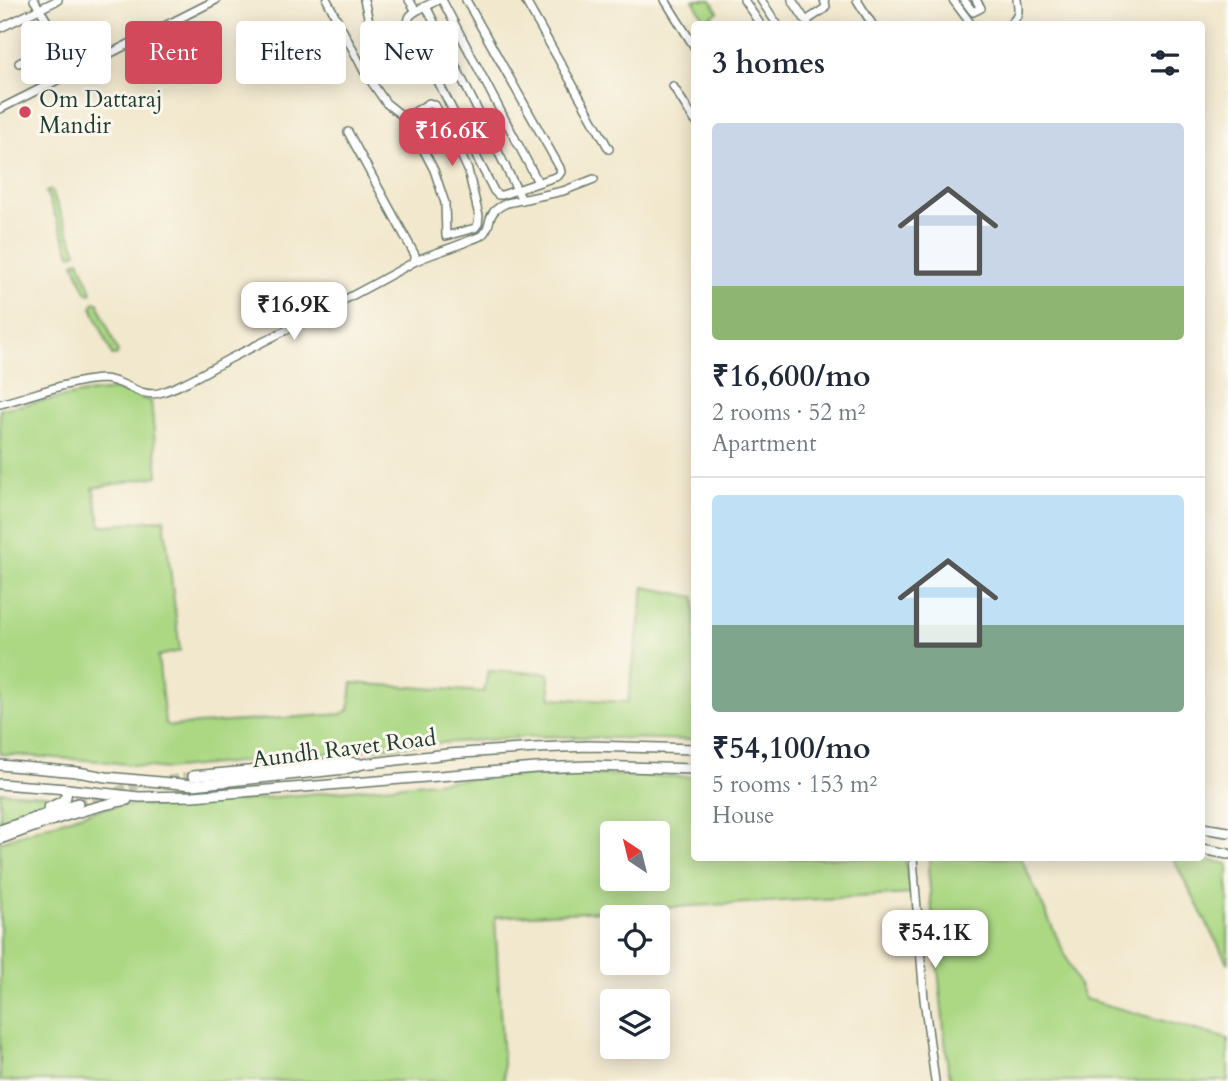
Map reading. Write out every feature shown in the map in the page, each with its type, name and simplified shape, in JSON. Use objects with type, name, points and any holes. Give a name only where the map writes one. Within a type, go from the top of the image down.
[{"type":"main road","name":"Aundh Ravet Road","points":[[0,765],[193,785],[345,769],[363,764],[448,754],[589,746],[691,749]]},
{"type":"main road","points":[[193,776],[344,762],[363,764]]},
{"type":"main road","name":"Aundh Ravet Road","points":[[0,784],[139,797],[193,796],[536,768],[590,766],[691,769]]},
{"type":"main road","points":[[0,827],[61,802],[66,797],[67,789]]},
{"type":"main road","points":[[0,838],[105,804],[139,797]]},
{"type":"main road","points":[[0,827],[78,803]]},
{"type":"main road","points":[[1205,828],[1228,832]]},
{"type":"main road","points":[[1205,850],[1228,854]]},
{"type":"street","points":[[34,0],[47,21]]},
{"type":"street","points":[[0,28],[58,0]]},
{"type":"street","points":[[111,53],[216,0]]},
{"type":"street","points":[[327,0],[360,63]]},
{"type":"street","points":[[364,0],[369,21]]},
{"type":"street","points":[[410,0],[415,11]]},
{"type":"street","points":[[466,0],[560,168],[558,176],[502,195],[494,191],[409,25],[410,15],[440,0],[538,182]]},
{"type":"street","points":[[525,0],[609,149]]},
{"type":"street","points":[[665,0],[691,42]]},
{"type":"street","points":[[744,0],[758,21]]},
{"type":"street","points":[[761,0],[775,21]]},
{"type":"street","points":[[792,0],[806,21]]},
{"type":"street","points":[[809,21],[824,9],[824,0]]},
{"type":"street","points":[[857,0],[870,21]]},
{"type":"street","points":[[953,0],[969,21]]},
{"type":"street","points":[[964,0],[973,12],[981,8],[976,0]]},
{"type":"street","points":[[1013,21],[1018,15],[1017,0]]},
{"type":"street","points":[[426,6],[522,200]]},
{"type":"street","points":[[0,109],[50,84]]},
{"type":"street","points":[[373,84],[386,103],[405,118],[412,128],[433,170],[444,203],[446,236],[475,228],[479,216],[468,170],[435,105],[429,103],[405,118]]},
{"type":"street","points":[[673,86],[691,115]]},
{"type":"street","points":[[348,132],[415,255],[415,261]]},
{"type":"street","points":[[0,404],[101,379],[156,394],[179,385],[415,261],[482,235],[487,229],[492,212],[507,203],[563,191],[594,179]]},
{"type":"street","points":[[914,861],[923,999],[935,1081]]},
{"type":"green space","points":[[693,0],[711,0],[718,12],[705,20]]},
{"type":"green space","points":[[51,190],[77,252],[71,255],[46,192]]},
{"type":"green space","points":[[79,260],[91,289],[90,294],[86,292],[74,263]]},
{"type":"green space","points":[[94,302],[98,303],[118,353],[116,356],[112,355],[92,307]]},
{"type":"green space","points":[[116,390],[151,401],[158,476],[93,488],[101,526],[164,519],[180,651],[158,656],[165,723],[170,726],[341,714],[349,710],[352,683],[484,692],[488,671],[548,673],[551,698],[628,702],[644,587],[691,596],[691,740],[539,736],[398,746],[166,769],[0,754],[0,409]]},
{"type":"green space","points":[[551,774],[691,777],[691,861],[906,861],[911,894],[670,907],[670,905],[600,905],[600,911],[495,917],[504,1081],[0,1081],[0,842],[68,818],[110,807],[171,807],[488,777]]},
{"type":"green space","points":[[0,792],[47,795],[52,800],[50,804],[0,821]]},
{"type":"green space","points":[[1205,860],[1228,864],[1228,964],[1175,861]]},
{"type":"green space","points":[[930,861],[1022,861],[1085,999],[1228,1039],[1228,1081],[952,1081],[948,1069],[928,869]]},
{"type":"tunnel","points":[[78,803],[137,785],[193,776]]},
{"type":"place","name":"Om Dattaraj Mandir","points":[[25,112]]}]
